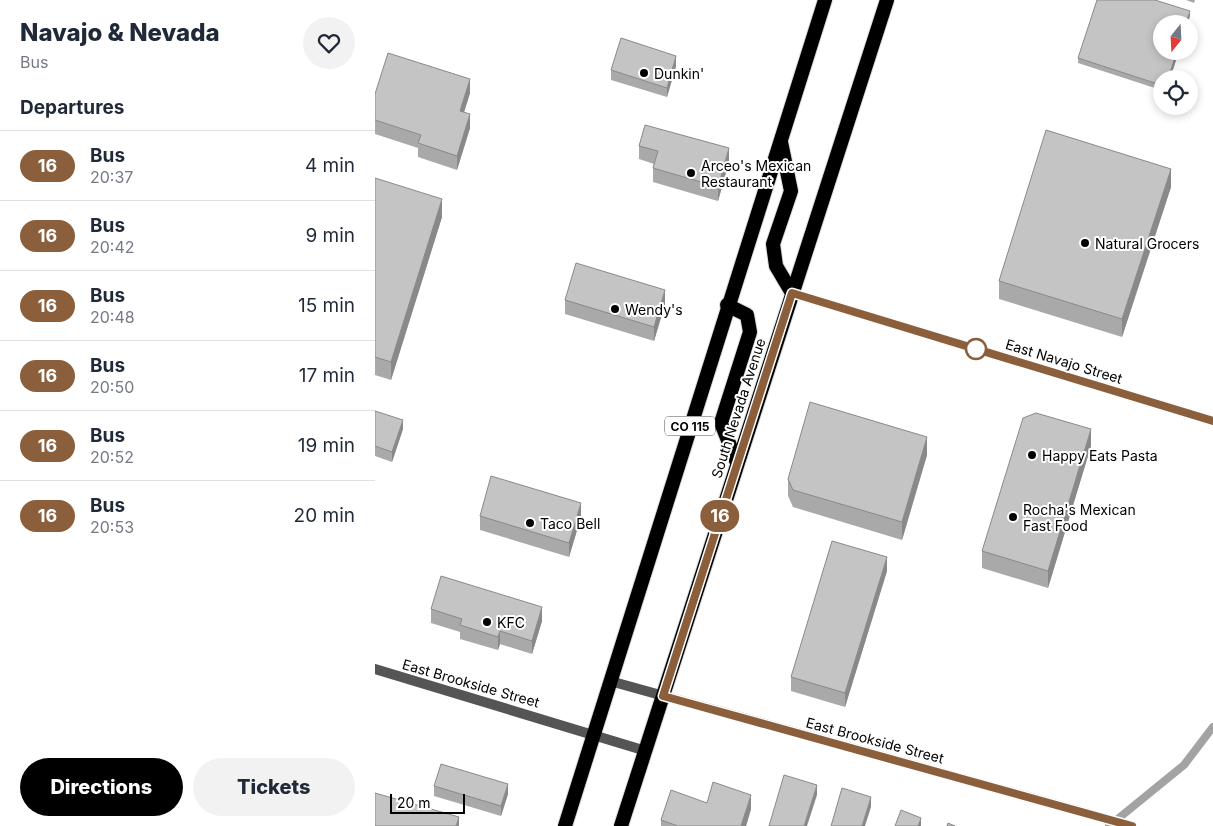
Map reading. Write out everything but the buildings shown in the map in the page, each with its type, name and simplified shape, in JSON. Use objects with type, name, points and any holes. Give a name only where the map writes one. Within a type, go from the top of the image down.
[{"type":"highway","name":"CO 115","points":[[565,826],[727,305],[825,0]]},
{"type":"highway","name":"South Nevada Avenue","points":[[621,826],[887,0]]},
{"type":"highway","points":[[781,139],[791,192],[773,244],[776,266],[792,293]]},
{"type":"highway","points":[[727,305],[747,315],[750,332],[721,423],[737,463]]},
{"type":"street","name":"East Navajo Street","points":[[792,293],[1213,421]]},
{"type":"street","name":"East Brookside Street","points":[[375,669],[594,733],[646,751]]},
{"type":"street","name":"East Brookside Street","points":[[610,681],[1132,826]]},
{"type":"waterway","points":[[1109,826],[1184,765],[1213,727]]},
{"type":"bus line","name":"16","points":[[1132,826],[663,696],[792,293],[1213,421]]},
{"type":"place","name":"Dunkin'","points":[[644,73]]},
{"type":"place","name":"Arceo's Mexican Restaurant","points":[[691,173]]},
{"type":"place","name":"Natural Grocers","points":[[1085,243]]},
{"type":"place","name":"Wendy's","points":[[615,309]]},
{"type":"place","name":"Happy Eats Pasta","points":[[1032,455]]},
{"type":"place","name":"Rocha's Mexican Fast Food","points":[[1013,517]]},
{"type":"place","name":"Taco Bell","points":[[530,523]]},
{"type":"place","name":"KFC","points":[[487,622]]}]
